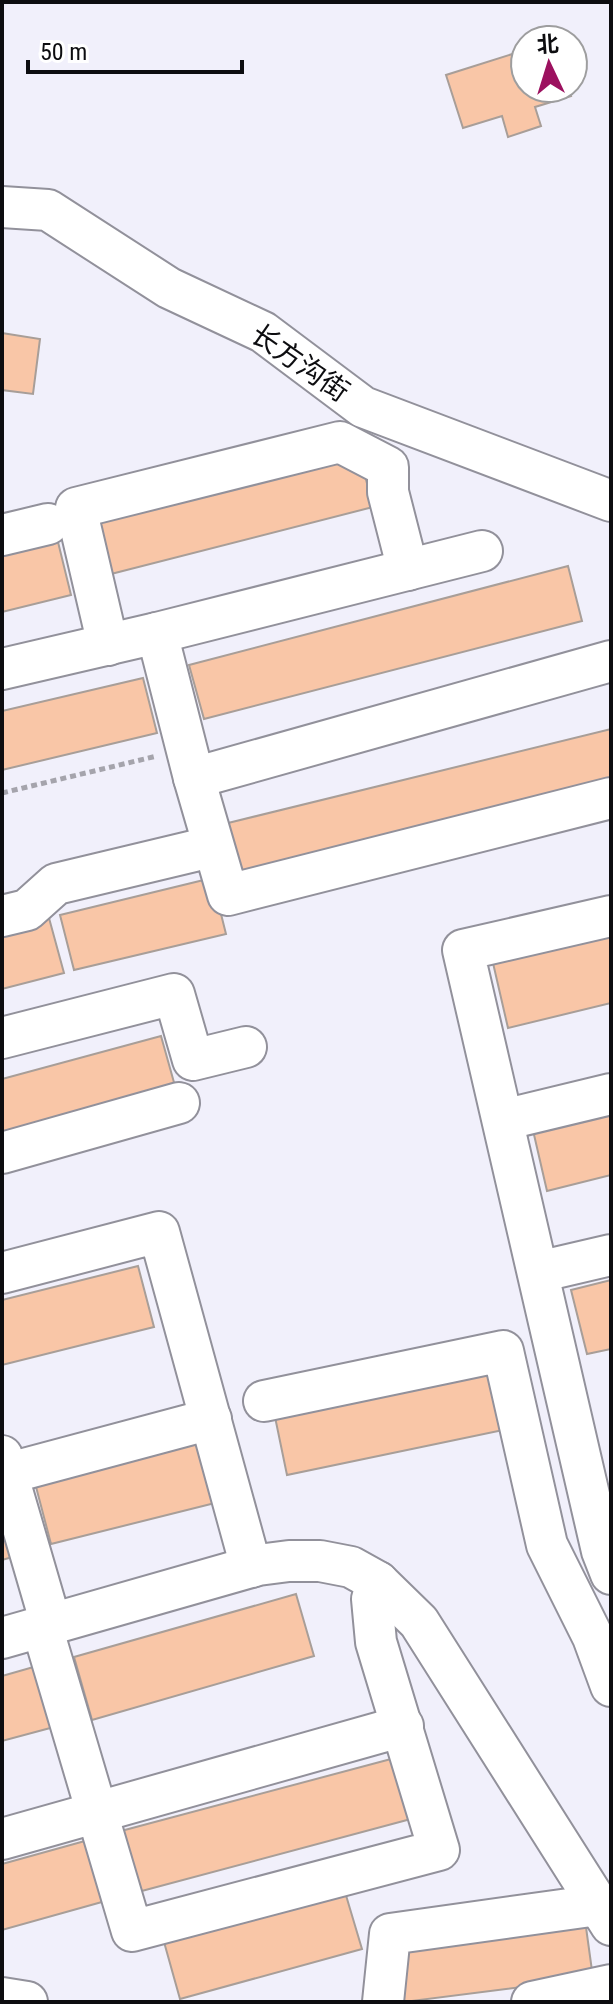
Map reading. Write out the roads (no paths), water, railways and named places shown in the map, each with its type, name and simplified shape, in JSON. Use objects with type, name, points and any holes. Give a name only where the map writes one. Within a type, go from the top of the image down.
[{"type":"street","name":"长方沟街","points":[[2,207],[48,210],[169,288],[263,332],[363,407],[611,501]]},
{"type":"street","points":[[108,645],[76,508],[340,442],[388,467],[388,492],[408,570]]},
{"type":"street","points":[[2,535],[48,524]]},
{"type":"street","points":[[2,669],[482,551]]},
{"type":"street","points":[[157,633],[179,766],[228,895],[611,798]]},
{"type":"street","points":[[179,766],[611,661]]},
{"type":"street","points":[[2,916],[27,910],[56,884],[194,851]]},
{"type":"street","points":[[611,916],[463,950],[599,1538],[611,1574]]},
{"type":"street","points":[[2,1038],[174,994],[193,1060],[246,1047]]},
{"type":"street","points":[[503,1120],[611,1094]]},
{"type":"street","points":[[2,1153],[179,1103]]},
{"type":"street","points":[[2,1273],[159,1232],[251,1567]]},
{"type":"street","points":[[538,1272],[611,1255]]},
{"type":"street","points":[[264,1401],[503,1351],[547,1545],[593,1637],[611,1686]]},
{"type":"street","points":[[211,1419],[4,1469],[132,1931],[439,1850],[376,1642],[372,1608],[378,1582]]},
{"type":"street","points":[[2,1638],[251,1567],[320,1561],[351,1567],[378,1582],[419,1622],[604,1915],[390,1934],[383,2002]]},
{"type":"street","points":[[2,1839],[403,1726]]},
{"type":"street","points":[[532,2002],[611,1985]]},
{"type":"street","points":[[2,1998],[27,2002]]}]
